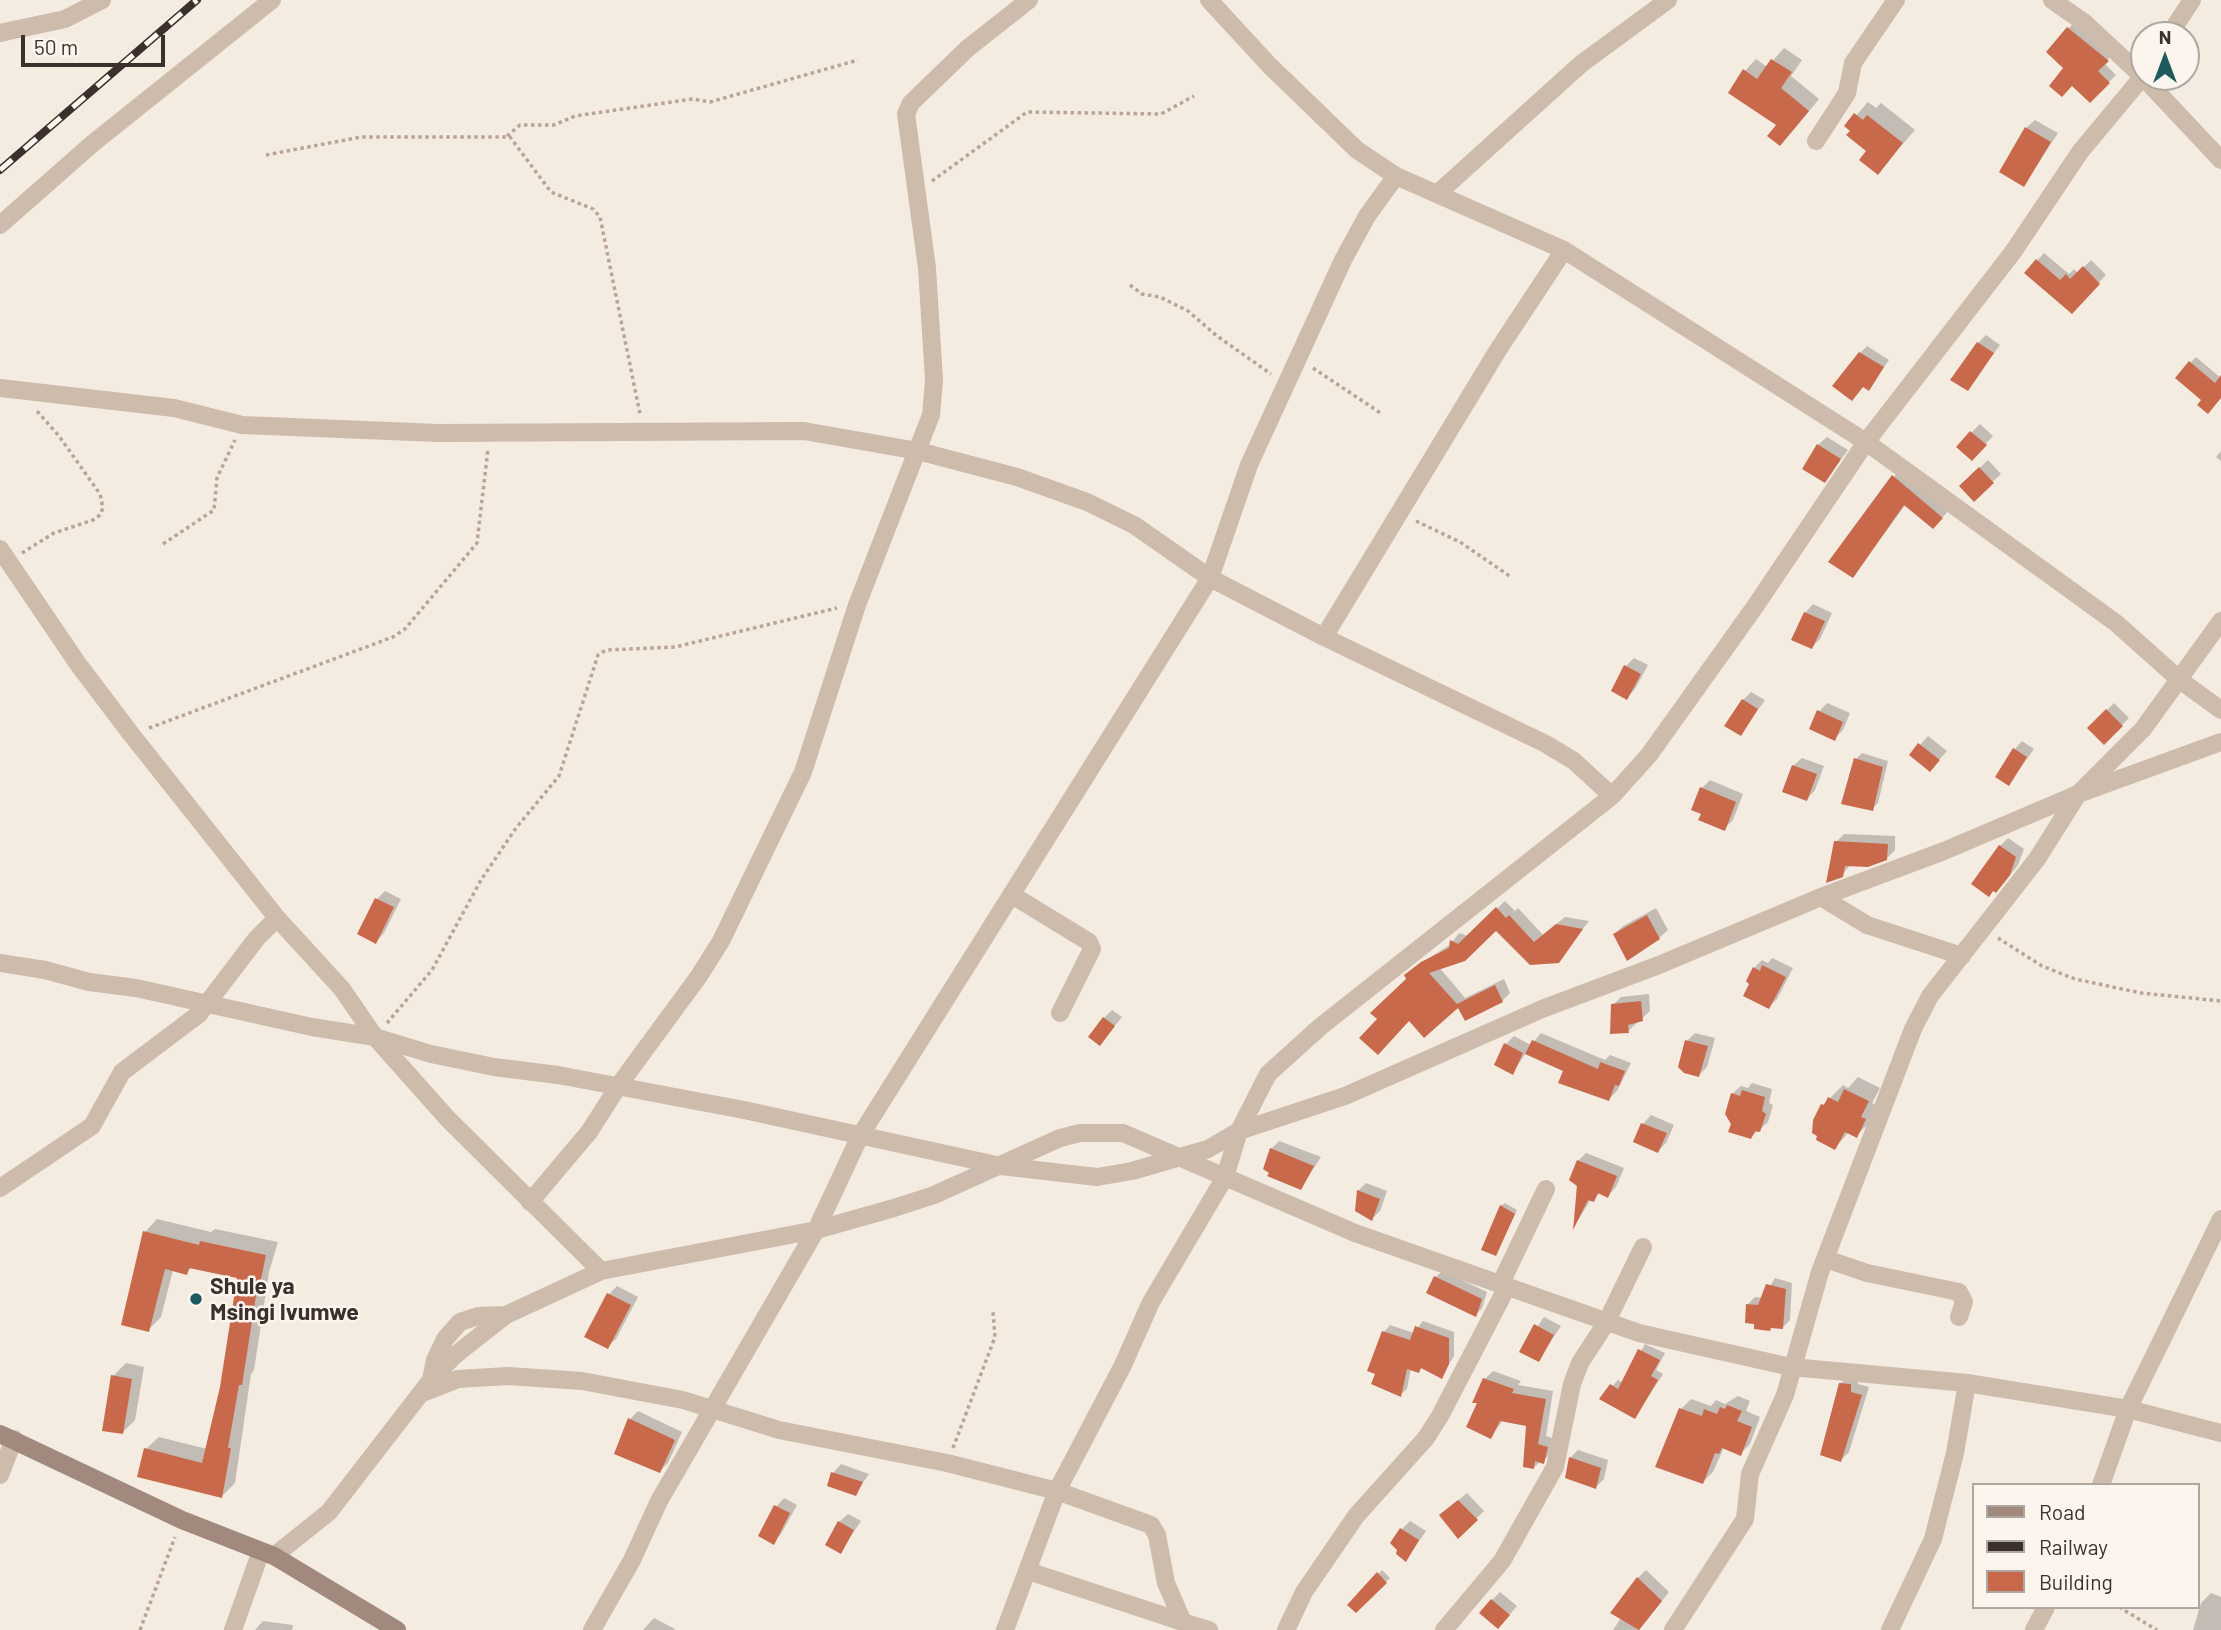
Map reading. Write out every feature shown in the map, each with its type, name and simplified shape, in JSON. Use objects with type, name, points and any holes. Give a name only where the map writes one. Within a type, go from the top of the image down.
[{"type":"street","points":[[4,27],[65,19],[102,0]]},
{"type":"street","points":[[0,225],[92,144],[272,0]]},
{"type":"street","points":[[530,1202],[589,1132],[618,1085],[721,941],[803,772],[857,605],[931,415],[934,380],[927,268],[906,114],[911,103],[968,48],[1029,0]]},
{"type":"street","points":[[1209,0],[1270,66],[1357,150],[1396,176],[1564,250],[1866,442],[2116,624],[2181,681],[2221,710]]},
{"type":"street","points":[[1437,194],[1581,64],[1668,0]]},
{"type":"street","points":[[1816,141],[1847,93],[1848,76],[1853,63],[1896,0]]},
{"type":"street","points":[[2052,0],[2085,23],[2130,64]]},
{"type":"street","points":[[2178,21],[2192,0]]},
{"type":"street","points":[[1005,1630],[1057,1491],[1123,1365],[1151,1302],[1225,1178],[1239,1131],[1268,1074],[1320,1027],[1612,796],[1649,755],[1866,442],[2012,252],[2080,152],[2131,91]]},
{"type":"street","points":[[2157,91],[2221,160]]},
{"type":"street","points":[[592,1630],[632,1560],[659,1501],[816,1230],[860,1136],[1210,578],[1249,465],[1349,249],[1367,216],[1396,176]]},
{"type":"street","points":[[1324,637],[1402,513],[1480,378],[1564,250]]},
{"type":"street","points":[[0,388],[174,408],[242,425],[489,433],[804,431],[918,451],[1017,477],[1087,502],[1134,525],[1210,578],[1324,637],[1546,744],[1574,761],[1612,796]]},
{"type":"street","points":[[4,555],[78,664],[131,734],[276,918],[342,989],[375,1037],[447,1118],[601,1271]]},
{"type":"street","points":[[1673,1630],[1745,1519],[1750,1474],[1785,1395],[1791,1367],[1826,1259],[1913,1029],[1930,996],[2037,859],[2078,794],[2143,729],[2181,681],[2221,621]]},
{"type":"street","points":[[0,963],[206,1003],[312,1027],[375,1037],[431,1054],[494,1067],[618,1085],[1001,1166],[1097,1177],[1181,1159],[1208,1149],[1239,1131],[1345,1096],[1542,1009],[1660,965],[2078,794],[2221,742]]},
{"type":"street","points":[[1012,895],[1089,942],[1092,949],[1060,1013]]},
{"type":"street","points":[[1821,897],[1867,925],[1962,956]]},
{"type":"street","points":[[0,1188],[92,1126],[122,1072],[199,1014],[257,938],[276,918]]},
{"type":"street","points":[[233,1630],[268,1553],[329,1512],[425,1387],[454,1356],[506,1315],[601,1271],[816,1230],[934,1195],[1060,1138],[1106,1131],[1123,1133],[1355,1233],[1606,1323],[1716,1352],[1791,1367],[1967,1383],[2128,1409],[2221,1433]]},
{"type":"street","points":[[1286,1630],[1304,1592],[1356,1516],[1426,1438],[1440,1416],[1504,1286],[1546,1189]]},
{"type":"street","points":[[2102,1483],[2128,1409],[2221,1219]]},
{"type":"street","points":[[1444,1630],[1502,1561],[1555,1467],[1572,1384],[1580,1363],[1606,1323],[1643,1247]]},
{"type":"street","points":[[1826,1259],[1856,1270],[1959,1292],[1964,1303],[1959,1317]]},
{"type":"street","points":[[425,1387],[458,1379],[508,1376],[582,1381],[647,1392],[713,1408],[779,1430],[947,1463],[1057,1491],[1151,1525],[1157,1535],[1166,1583],[1183,1622]]},
{"type":"street","points":[[1890,1630],[1933,1539],[1955,1453],[1967,1383]]},
{"type":"street","points":[[0,1475],[7,1437],[182,1520],[268,1553],[397,1630]]},
{"type":"street","points":[[1028,1572],[1209,1630]]},
{"type":"street","points":[[2034,1630],[2045,1609]]},
{"type":"path","points":[[507,136],[520,125],[554,125],[575,116],[693,99],[710,102],[858,60]]},
{"type":"path","points":[[916,192],[1027,111],[1161,114],[1194,96]]},
{"type":"path","points":[[266,155],[361,137],[507,136],[513,139],[551,192],[593,209],[600,217],[644,433]]},
{"type":"path","points":[[1130,285],[1142,293],[1160,297],[1188,311],[1217,336],[1287,386]]},
{"type":"path","points":[[1300,359],[1382,414]]},
{"type":"path","points":[[4,555],[54,533],[93,520],[100,515],[103,508],[100,494],[59,436],[19,390]]},
{"type":"path","points":[[163,544],[214,510],[217,478],[242,425]]},
{"type":"path","points":[[131,734],[393,636],[405,629],[477,543],[489,433]]},
{"type":"path","points":[[1402,513],[1460,542],[1511,577]]},
{"type":"path","points":[[375,1037],[432,970],[481,880],[516,828],[559,776],[598,655],[607,650],[675,647],[857,605]]},
{"type":"path","points":[[1985,928],[2042,966],[2075,979],[2141,993],[2221,1001]]},
{"type":"path","points":[[947,1463],[995,1336],[993,1312]]},
{"type":"path","points":[[140,1630],[182,1520]]},
{"type":"path","points":[[2122,1609],[2157,1630]]},
{"type":"building","points":[[2067,27],[2109,61],[2098,71],[2110,83],[2090,103],[2072,86],[2062,97],[2049,86],[2063,68],[2046,52]]},
{"type":"building","points":[[1771,59],[1792,72],[1781,88],[1809,111],[1780,146],[1767,136],[1776,125],[1728,93],[1743,69],[1757,79]]},
{"type":"building","points":[[1854,113],[1863,120],[1867,115],[1903,143],[1878,175],[1859,160],[1866,151],[1846,135],[1850,131],[1844,126]]},
{"type":"building","points":[[2025,127],[2051,142],[2024,187],[1999,172]]},
{"type":"building","points":[[2036,259],[2060,280],[2066,274],[2070,279],[2083,266],[2100,284],[2072,314],[2024,273]]},
{"type":"building","points":[[1977,342],[1994,353],[1968,391],[1950,380]]},
{"type":"building","points":[[1859,352],[1884,367],[1869,391],[1863,387],[1852,401],[1832,386]]},
{"type":"building","points":[[2189,361],[2215,383],[2221,375],[2221,398],[2208,414],[2197,405],[2201,400],[2175,378]]},
{"type":"building","points":[[1970,431],[1987,445],[1972,461],[1956,447]]},
{"type":"building","points":[[1817,444],[1841,459],[1825,483],[1802,469]]},
{"type":"building","points":[[1979,467],[1994,483],[1974,502],[1959,486]]},
{"type":"building","points":[[1892,475],[1943,518],[1933,529],[1904,505],[1853,578],[1828,562]]},
{"type":"building","points":[[1804,612],[1825,621],[1812,649],[1791,640]]},
{"type":"building","points":[[1624,665],[1641,674],[1627,700],[1611,691]]},
{"type":"building","points":[[1742,699],[1758,709],[1741,736],[1724,726]]},
{"type":"building","points":[[2106,709],[2123,726],[2104,745],[2087,728]]},
{"type":"building","points":[[1817,710],[1843,722],[1835,741],[1809,729]]},
{"type":"building","points":[[1918,743],[1940,760],[1930,772],[1909,755]]},
{"type":"building","points":[[2013,748],[2027,757],[2009,786],[1995,777]]},
{"type":"building","points":[[1854,758],[1883,767],[1873,811],[1841,804]]},
{"type":"building","points":[[1792,765],[1817,774],[1807,801],[1782,792]]},
{"type":"building","points":[[1700,787],[1736,802],[1725,831],[1698,820],[1701,814],[1691,810]]},
{"type":"building","points":[[1834,841],[1888,844],[1887,860],[1868,867],[1845,866],[1843,877],[1826,883]]},
{"type":"building","points":[[1999,845],[2016,857],[2010,875],[1996,893],[1993,891],[1989,897],[1971,884]]},
{"type":"building","points":[[375,898],[394,907],[376,944],[357,934]]},
{"type":"building","points":[[1496,907],[1506,918],[1509,915],[1534,942],[1556,924],[1583,929],[1559,963],[1530,965],[1496,931],[1465,961],[1429,973],[1457,1004],[1495,985],[1503,1002],[1465,1021],[1458,1008],[1424,1038],[1409,1021],[1378,1055],[1359,1038],[1377,1019],[1370,1013],[1406,979],[1404,975],[1421,962],[1449,948],[1450,940],[1458,944]]},
{"type":"building","points":[[1647,915],[1660,939],[1627,961],[1613,934]]},
{"type":"building","points":[[1762,965],[1786,977],[1769,1009],[1743,996],[1753,967],[1760,971]]},
{"type":"building","points":[[1641,1001],[1643,1021],[1628,1025],[1629,1033],[1610,1034],[1611,1004]]},
{"type":"building","points":[[1103,1017],[1115,1026],[1100,1046],[1088,1037]]},
{"type":"building","points":[[1532,1040],[1598,1069],[1600,1062],[1625,1071],[1619,1086],[1615,1085],[1609,1101],[1558,1083],[1563,1071],[1525,1054]]},
{"type":"building","points":[[1685,1040],[1708,1046],[1699,1077],[1684,1073],[1678,1067]]},
{"type":"building","points":[[1504,1043],[1523,1053],[1513,1075],[1494,1065]]},
{"type":"building","points":[[1844,1089],[1869,1101],[1861,1117],[1866,1119],[1857,1138],[1845,1132],[1835,1150],[1816,1140],[1817,1136],[1812,1133],[1813,1120],[1828,1097],[1838,1102]]},
{"type":"building","points":[[1742,1090],[1765,1097],[1762,1111],[1766,1114],[1760,1132],[1755,1131],[1751,1139],[1728,1132],[1731,1124],[1725,1114],[1731,1093],[1740,1096]]},
{"type":"building","points":[[1641,1123],[1667,1133],[1658,1153],[1633,1142]]},
{"type":"building","points":[[1270,1148],[1314,1166],[1301,1190],[1267,1176],[1269,1173],[1263,1169]]},
{"type":"building","points":[[1577,1160],[1617,1176],[1608,1198],[1598,1193],[1594,1202],[1588,1200],[1573,1230],[1577,1186],[1569,1180]]},
{"type":"building","points":[[1357,1190],[1380,1199],[1372,1221],[1355,1211]]},
{"type":"building","points":[[1500,1205],[1515,1214],[1496,1256],[1481,1250]]},
{"type":"building","points":[[143,1231],[199,1245],[200,1241],[266,1255],[260,1284],[258,1283],[242,1385],[239,1385],[222,1498],[137,1477],[144,1448],[202,1463],[220,1387],[237,1278],[189,1268],[187,1275],[165,1269],[149,1332],[121,1325]]},
{"type":"building","points":[[1434,1276],[1482,1299],[1476,1317],[1426,1293]]},
{"type":"building","points":[[1766,1284],[1786,1289],[1783,1329],[1754,1329],[1754,1324],[1745,1323],[1746,1304],[1758,1305]]},
{"type":"building","points":[[607,1293],[631,1305],[608,1349],[584,1337]]},
{"type":"building","points":[[1534,1324],[1554,1335],[1539,1362],[1519,1352]]},
{"type":"building","points":[[1415,1326],[1449,1338],[1449,1364],[1442,1379],[1421,1368],[1419,1373],[1407,1369],[1401,1397],[1371,1384],[1375,1374],[1367,1371],[1382,1331],[1410,1340]]},
{"type":"building","points":[[1638,1349],[1660,1360],[1651,1376],[1658,1380],[1635,1419],[1599,1399],[1610,1384],[1618,1389]]},
{"type":"building","points":[[111,1375],[132,1379],[123,1434],[102,1431]]},
{"type":"building","points":[[1483,1378],[1514,1389],[1512,1393],[1546,1399],[1538,1444],[1548,1447],[1544,1464],[1535,1461],[1534,1469],[1523,1467],[1526,1426],[1500,1421],[1491,1439],[1466,1427],[1477,1403],[1472,1403]]},
{"type":"building","points":[[1839,1383],[1851,1384],[1851,1392],[1862,1395],[1841,1462],[1820,1455]]},
{"type":"building","points":[[1727,1405],[1742,1411],[1737,1421],[1752,1427],[1741,1456],[1722,1448],[1719,1454],[1715,1453],[1703,1484],[1655,1467],[1679,1408],[1702,1416],[1704,1409],[1717,1414],[1720,1407],[1725,1409]]},
{"type":"building","points":[[628,1418],[675,1440],[660,1473],[614,1454]]},
{"type":"building","points":[[1569,1457],[1601,1468],[1596,1489],[1565,1478]]},
{"type":"building","points":[[831,1472],[863,1482],[856,1496],[827,1486]]},
{"type":"building","points":[[1458,1500],[1478,1520],[1458,1539],[1439,1515]]},
{"type":"building","points":[[774,1505],[790,1513],[774,1545],[758,1536]]},
{"type":"building","points":[[838,1521],[854,1530],[841,1554],[825,1545]]},
{"type":"building","points":[[1400,1528],[1419,1540],[1406,1562],[1396,1554],[1397,1550],[1390,1543]]},
{"type":"building","points":[[1377,1572],[1387,1583],[1356,1613],[1347,1605]]},
{"type":"building","points":[[1637,1577],[1662,1601],[1639,1630],[1610,1613]]},
{"type":"building","points":[[1491,1599],[1510,1615],[1498,1629],[1479,1613]]},
{"type":"railway","points":[[0,170],[197,0]]},
{"type":"place","name":"Shule ya Msingi Ivumwe","points":[[196,1299]]}]
